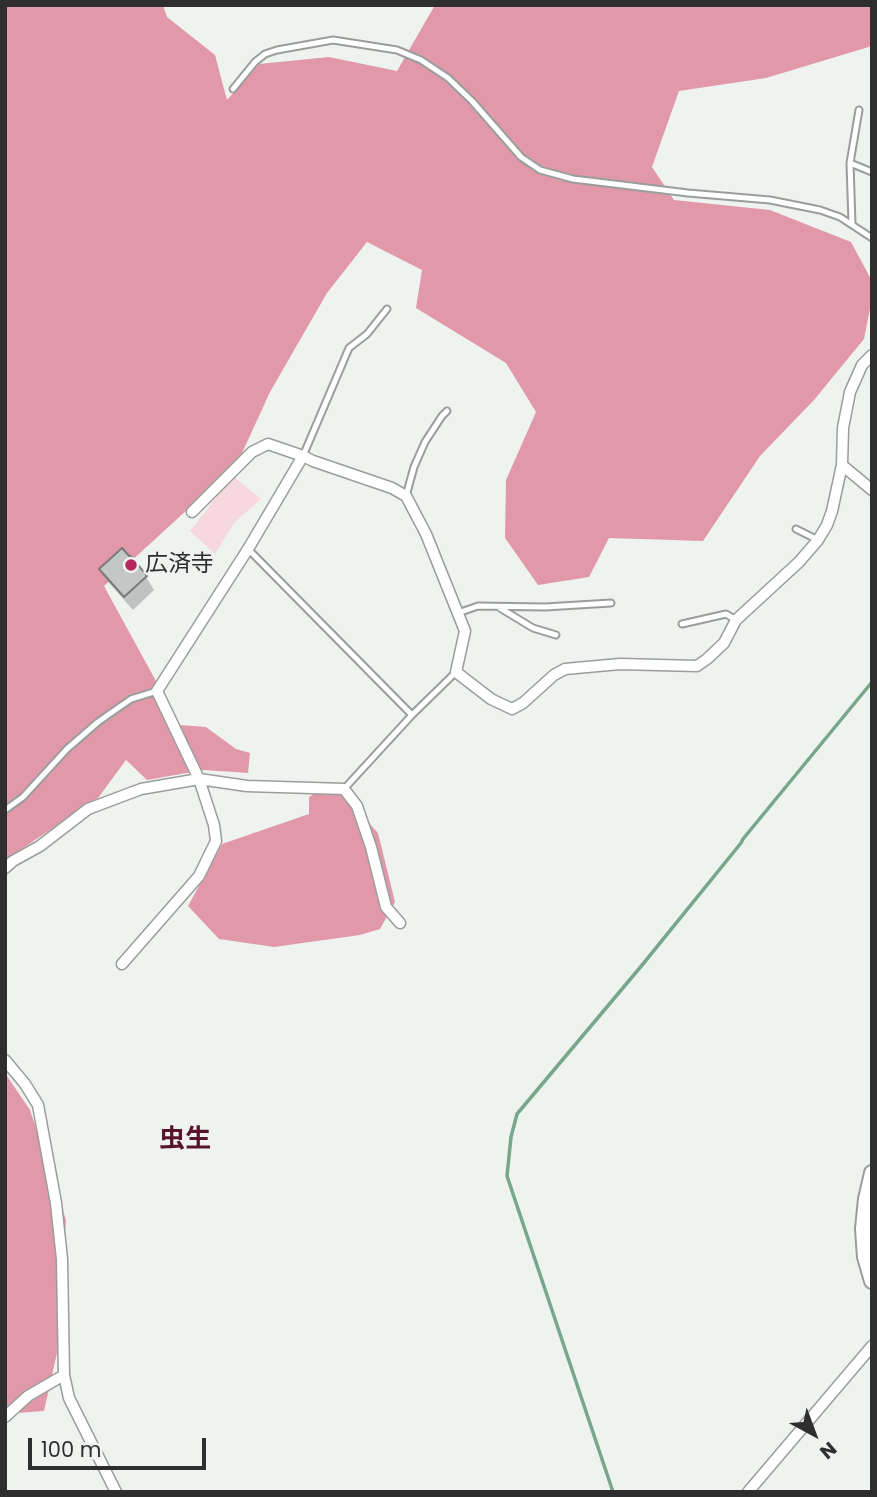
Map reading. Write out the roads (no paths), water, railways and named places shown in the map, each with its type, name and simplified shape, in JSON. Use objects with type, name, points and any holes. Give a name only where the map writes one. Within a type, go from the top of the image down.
[{"type":"main road","points":[[872,1173],[863,1229],[865,1257],[872,1281]]},
{"type":"street","points":[[192,513],[252,452],[268,444],[391,488],[406,496],[426,534],[465,631],[456,672],[491,699],[512,709],[565,669],[620,664],[696,666],[724,643],[736,620],[799,562],[827,525],[842,465],[843,428],[850,392],[862,365],[872,355]]},
{"type":"street","points":[[122,964],[199,876],[216,841],[214,825],[199,779],[157,691],[248,549],[303,456]]},
{"type":"street","points":[[842,465],[872,490]]},
{"type":"street","points":[[5,868],[40,846],[88,809],[141,789],[199,779],[247,786],[344,789],[357,806],[386,907],[400,923]]},
{"type":"street","points":[[5,1060],[38,1105],[56,1203],[62,1259],[64,1375],[69,1398],[116,1492]]},
{"type":"street","points":[[748,1492],[872,1346]]},
{"type":"street","points":[[5,1417],[28,1396],[64,1375]]},
{"type":"lane","points":[[233,89],[255,62],[276,50],[333,40],[397,50],[421,60],[448,78],[521,157],[540,170],[573,179],[770,200],[820,210],[840,217],[872,238]]},
{"type":"lane","points":[[852,225],[850,163],[859,110]]},
{"type":"lane","points":[[850,163],[872,172]]},
{"type":"lane","points":[[303,456],[349,348],[367,334],[387,309]]},
{"type":"lane","points":[[406,496],[425,442],[447,411]]},
{"type":"lane","points":[[796,529],[818,540]]},
{"type":"lane","points":[[248,549],[412,715]]},
{"type":"lane","points":[[457,613],[478,606],[545,607],[611,603]]},
{"type":"lane","points":[[497,606],[533,628],[556,635]]},
{"type":"lane","points":[[682,624],[726,614],[736,620]]},
{"type":"lane","points":[[344,789],[456,672]]},
{"type":"lane","points":[[5,810],[23,797],[67,749],[98,722],[131,699],[157,691]]},
{"type":"waterway","points":[[613,1492],[507,1176],[511,1137],[517,1114],[643,964],[872,682]]},
{"type":"place","name":"広済寺","points":[[131,565]]},
{"type":"district","name":"虫生","points":[[185,1140]]}]
